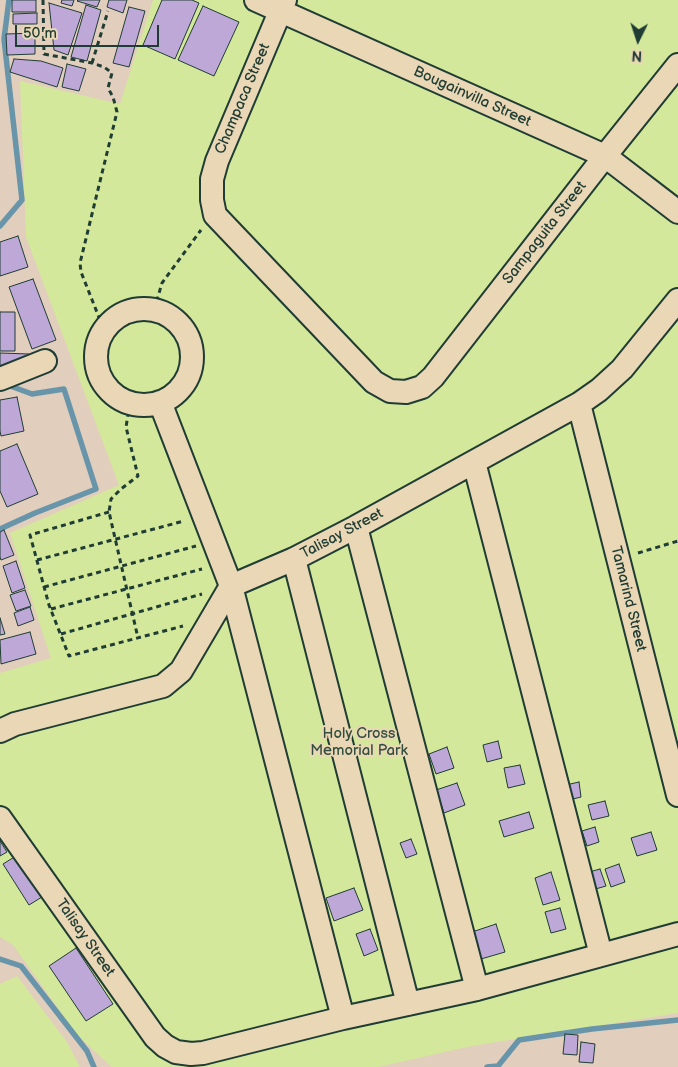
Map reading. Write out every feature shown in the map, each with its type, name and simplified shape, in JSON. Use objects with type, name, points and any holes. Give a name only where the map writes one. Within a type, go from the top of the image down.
[{"type":"street","name":"Bougainvilla Street","points":[[256,0],[283,6],[604,156],[678,212]]},
{"type":"street","name":"Champaca Street","points":[[213,207],[212,179],[217,161],[283,6]]},
{"type":"street","name":"Sampaguita Street","points":[[213,207],[374,382],[390,391],[406,392],[422,387],[433,377],[604,156],[678,65]]},
{"type":"street","name":"Talisay Street","points":[[231,586],[294,559],[356,527],[578,404],[599,390],[622,369],[678,300]]},
{"type":"street","points":[[142,309],[154,310],[174,320],[185,333],[191,348],[190,370],[186,381],[170,397],[160,402],[140,405],[130,403],[111,392],[104,383],[96,362],[96,351],[104,330],[121,315],[142,309]]},
{"type":"street","points":[[0,379],[45,361]]},
{"type":"street","points":[[160,402],[231,586],[343,1018],[477,989],[678,934]]},
{"type":"street","name":"Tamarind Street","points":[[578,404],[678,795]]},
{"type":"street","points":[[474,462],[601,955]]},
{"type":"street","points":[[356,527],[477,989]]},
{"type":"street","points":[[294,559],[408,1004]]},
{"type":"street","points":[[0,732],[15,724],[163,686],[181,672],[231,586]]},
{"type":"street","name":"Talisay Street","points":[[0,818],[156,1037],[165,1046],[176,1052],[203,1053],[343,1018]]},
{"type":"path","points":[[43,0],[44,54],[92,62],[112,73],[108,88],[117,112],[80,262],[81,272],[104,330]]},
{"type":"path","points":[[92,62],[108,11]]},
{"type":"path","points":[[154,310],[162,282],[200,231],[213,207]]},
{"type":"path","points":[[130,403],[126,427],[138,476],[120,489],[111,499],[109,512],[138,638]]},
{"type":"path","points":[[109,512],[30,535],[51,610],[69,656],[213,618]]},
{"type":"path","points":[[37,560],[204,516]]},
{"type":"path","points":[[44,587],[214,541]]},
{"type":"path","points":[[618,559],[678,541]]},
{"type":"path","points":[[51,610],[222,564]]},
{"type":"path","points":[[61,634],[231,586]]},
{"type":"green space","name":"Holy Cross Memorial Park","points":[[153,0],[678,0],[678,1013],[472,1046],[378,1067],[112,1067],[77,1035],[13,945],[0,937],[0,673],[51,658],[10,533],[119,485],[26,237],[20,81],[120,104]]},
{"type":"green space","points":[[17,976],[67,1042],[80,1067],[0,1067],[0,984]]},
{"type":"building","points":[[12,0],[36,0],[36,12],[12,12]]},
{"type":"building","points":[[62,0],[74,0],[72,6],[61,3]]},
{"type":"building","points":[[78,0],[100,0],[97,7]]},
{"type":"building","points":[[109,0],[127,0],[123,13],[107,7]]},
{"type":"building","points":[[162,0],[192,0],[199,3],[175,59],[143,45]]},
{"type":"building","points":[[49,3],[82,13],[68,55],[54,50]]},
{"type":"building","points":[[86,5],[101,10],[87,61],[71,57]]},
{"type":"building","points":[[203,6],[239,22],[214,76],[178,60]]},
{"type":"building","points":[[129,7],[145,11],[129,67],[113,63]]},
{"type":"building","points":[[37,13],[37,24],[13,24],[13,14]]},
{"type":"building","points":[[35,33],[35,54],[7,55],[6,34]]},
{"type":"building","points":[[14,59],[41,61],[63,68],[57,87],[10,72]]},
{"type":"building","points":[[67,64],[86,69],[79,91],[62,87]]},
{"type":"building","points":[[18,236],[28,267],[0,276],[0,242]]},
{"type":"building","points":[[33,279],[56,340],[32,349],[9,287]]},
{"type":"building","points":[[0,312],[15,312],[15,351],[0,351]]},
{"type":"building","points":[[0,353],[29,354],[31,362],[0,373]]},
{"type":"building","points":[[17,397],[24,431],[1,436],[0,400]]},
{"type":"building","points":[[17,444],[38,494],[7,507],[0,491],[0,451]]},
{"type":"building","points":[[4,530],[14,555],[1,560],[0,532]]},
{"type":"building","points":[[16,561],[25,588],[12,593],[3,566]]},
{"type":"building","points":[[25,590],[31,606],[16,611],[10,595]]},
{"type":"building","points":[[30,607],[34,620],[18,626],[14,613]]},
{"type":"building","points":[[0,618],[5,634],[0,635]]},
{"type":"building","points":[[30,632],[36,654],[1,664],[0,640]]},
{"type":"building","points":[[498,741],[502,758],[487,762],[483,745]]},
{"type":"building","points":[[447,747],[454,768],[436,774],[429,754]]},
{"type":"building","points":[[520,765],[525,784],[508,788],[504,768]]},
{"type":"building","points":[[579,782],[581,797],[569,800],[566,785]]},
{"type":"building","points":[[457,783],[465,805],[444,813],[436,790]]},
{"type":"building","points":[[605,801],[609,816],[592,820],[588,805]]},
{"type":"building","points":[[529,812],[534,828],[504,837],[499,821]]},
{"type":"building","points":[[595,827],[599,842],[587,846],[582,831]]},
{"type":"building","points":[[651,832],[657,850],[637,856],[631,838]]},
{"type":"building","points":[[411,839],[417,854],[406,858],[400,843]]},
{"type":"building","points":[[0,841],[7,852],[0,856]]},
{"type":"building","points":[[16,856],[42,897],[29,905],[3,864]]},
{"type":"building","points":[[619,864],[625,882],[611,887],[605,869]]},
{"type":"building","points":[[600,869],[606,886],[592,890],[586,873]]},
{"type":"building","points":[[551,872],[560,900],[543,905],[535,878]]},
{"type":"building","points":[[354,888],[363,910],[334,921],[326,898]]},
{"type":"building","points":[[560,908],[566,929],[551,933],[545,912]]},
{"type":"building","points":[[496,924],[505,952],[481,959],[472,932]]},
{"type":"building","points":[[370,929],[378,950],[364,956],[356,934]]},
{"type":"building","points":[[76,948],[113,1004],[86,1021],[49,966]]},
{"type":"building","points":[[565,1034],[578,1035],[577,1055],[563,1054]]},
{"type":"building","points":[[581,1042],[595,1044],[593,1063],[579,1062]]},
{"type":"waterway","points":[[0,226],[22,200],[4,39],[9,0]]},
{"type":"waterway","points":[[0,529],[96,489],[64,389],[32,394],[5,384]]},
{"type":"waterway","points":[[0,959],[21,966],[87,1051],[94,1067]]},
{"type":"waterway","points":[[487,1067],[498,1066],[519,1040],[592,1029],[678,1020]]}]
